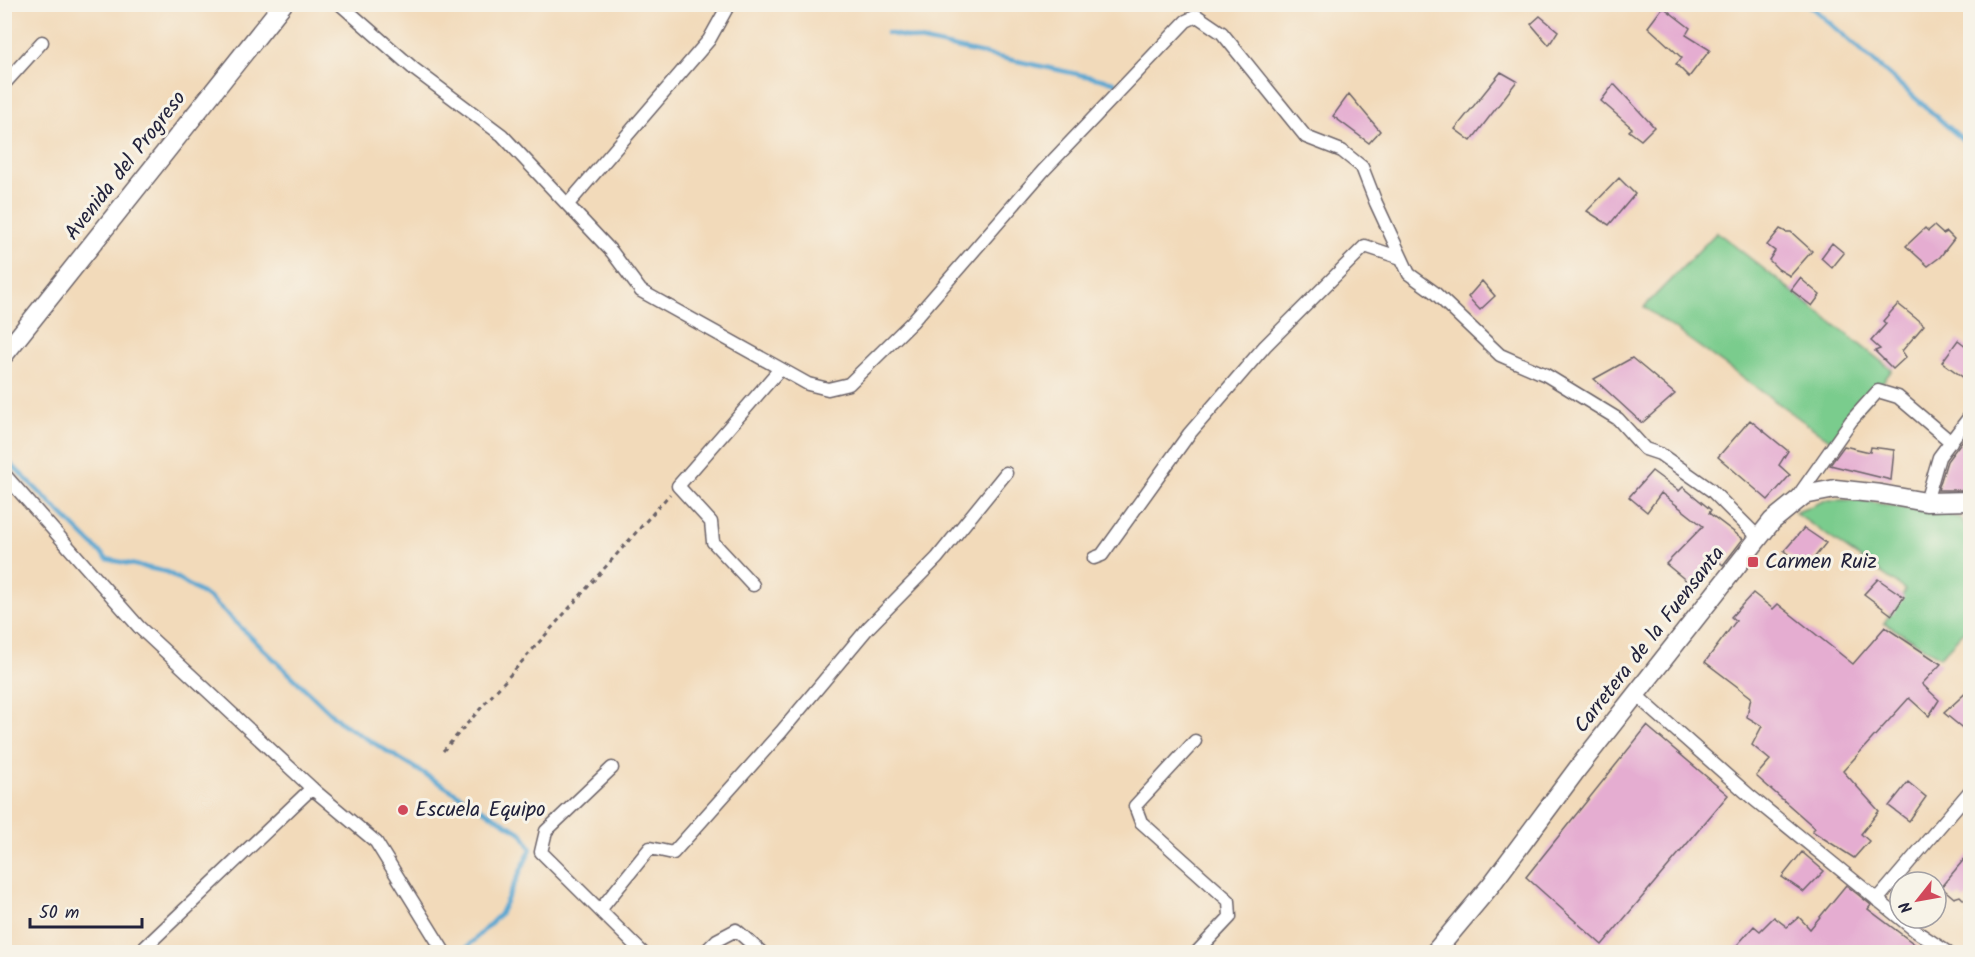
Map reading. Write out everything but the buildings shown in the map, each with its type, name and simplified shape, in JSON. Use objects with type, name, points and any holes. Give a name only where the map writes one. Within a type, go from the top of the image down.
[{"type":"main road","name":"Avenida del Progreso","points":[[4,355],[283,4]]},
{"type":"main road","name":"Carretera de la Fuensanta","points":[[1436,952],[1491,885],[1578,768],[1772,521],[1804,495],[1835,489],[1926,502],[1971,501]]},
{"type":"street","points":[[340,4],[414,69],[502,135],[612,252],[641,291],[808,384],[828,390],[849,384],[912,322],[1051,163],[1186,21],[1197,16],[1222,33],[1305,137],[1342,151],[1362,166],[1376,203],[1409,274],[1434,292],[1500,355],[1546,375],[1618,419],[1645,449],[1660,454],[1711,490],[1759,538]]},
{"type":"street","points":[[568,204],[710,40],[729,4]]},
{"type":"street","points":[[4,84],[42,42]]},
{"type":"street","points":[[1094,558],[1102,555],[1189,434],[1265,346],[1365,246],[1401,258]]},
{"type":"street","points":[[753,585],[713,542],[711,522],[678,486],[780,369]]},
{"type":"street","points":[[1792,505],[1851,421],[1878,391],[1898,397],[1951,442]]},
{"type":"street","points":[[1926,502],[1939,457],[1971,416]]},
{"type":"street","points":[[600,910],[650,848],[673,853],[781,732],[868,628],[937,558],[1006,473]]},
{"type":"street","points":[[4,474],[139,627],[312,788],[376,842],[444,952]]},
{"type":"street","points":[[1636,695],[1750,796],[1917,932],[1947,952]]},
{"type":"street","points":[[1195,741],[1135,806],[1141,822],[1229,901],[1230,917],[1197,952]]},
{"type":"street","points":[[612,768],[546,831],[541,852],[642,952]]},
{"type":"street","points":[[140,952],[312,788]]},
{"type":"street","points":[[1877,900],[1971,791]]},
{"type":"street","points":[[705,952],[717,940],[736,930],[761,952]]},
{"type":"path","points":[[443,752],[678,486]]},
{"type":"green space","points":[[1717,232],[1892,370],[1835,444],[1644,307]]},
{"type":"green space","points":[[1826,500],[1860,500],[1961,518],[1970,540],[1970,625],[1940,657],[1884,623],[1906,590],[1795,513]]},
{"type":"waterway","points":[[1808,4],[1970,146]]},
{"type":"waterway","points":[[887,33],[1114,82],[1119,87]]},
{"type":"waterway","points":[[4,457],[107,559],[167,572],[211,599],[341,723],[523,834],[531,849],[500,914],[462,952]]},
{"type":"place","name":"Carmen Ruiz","points":[[1753,562]]},
{"type":"place","name":"Escuela Equipo","points":[[403,810]]}]
